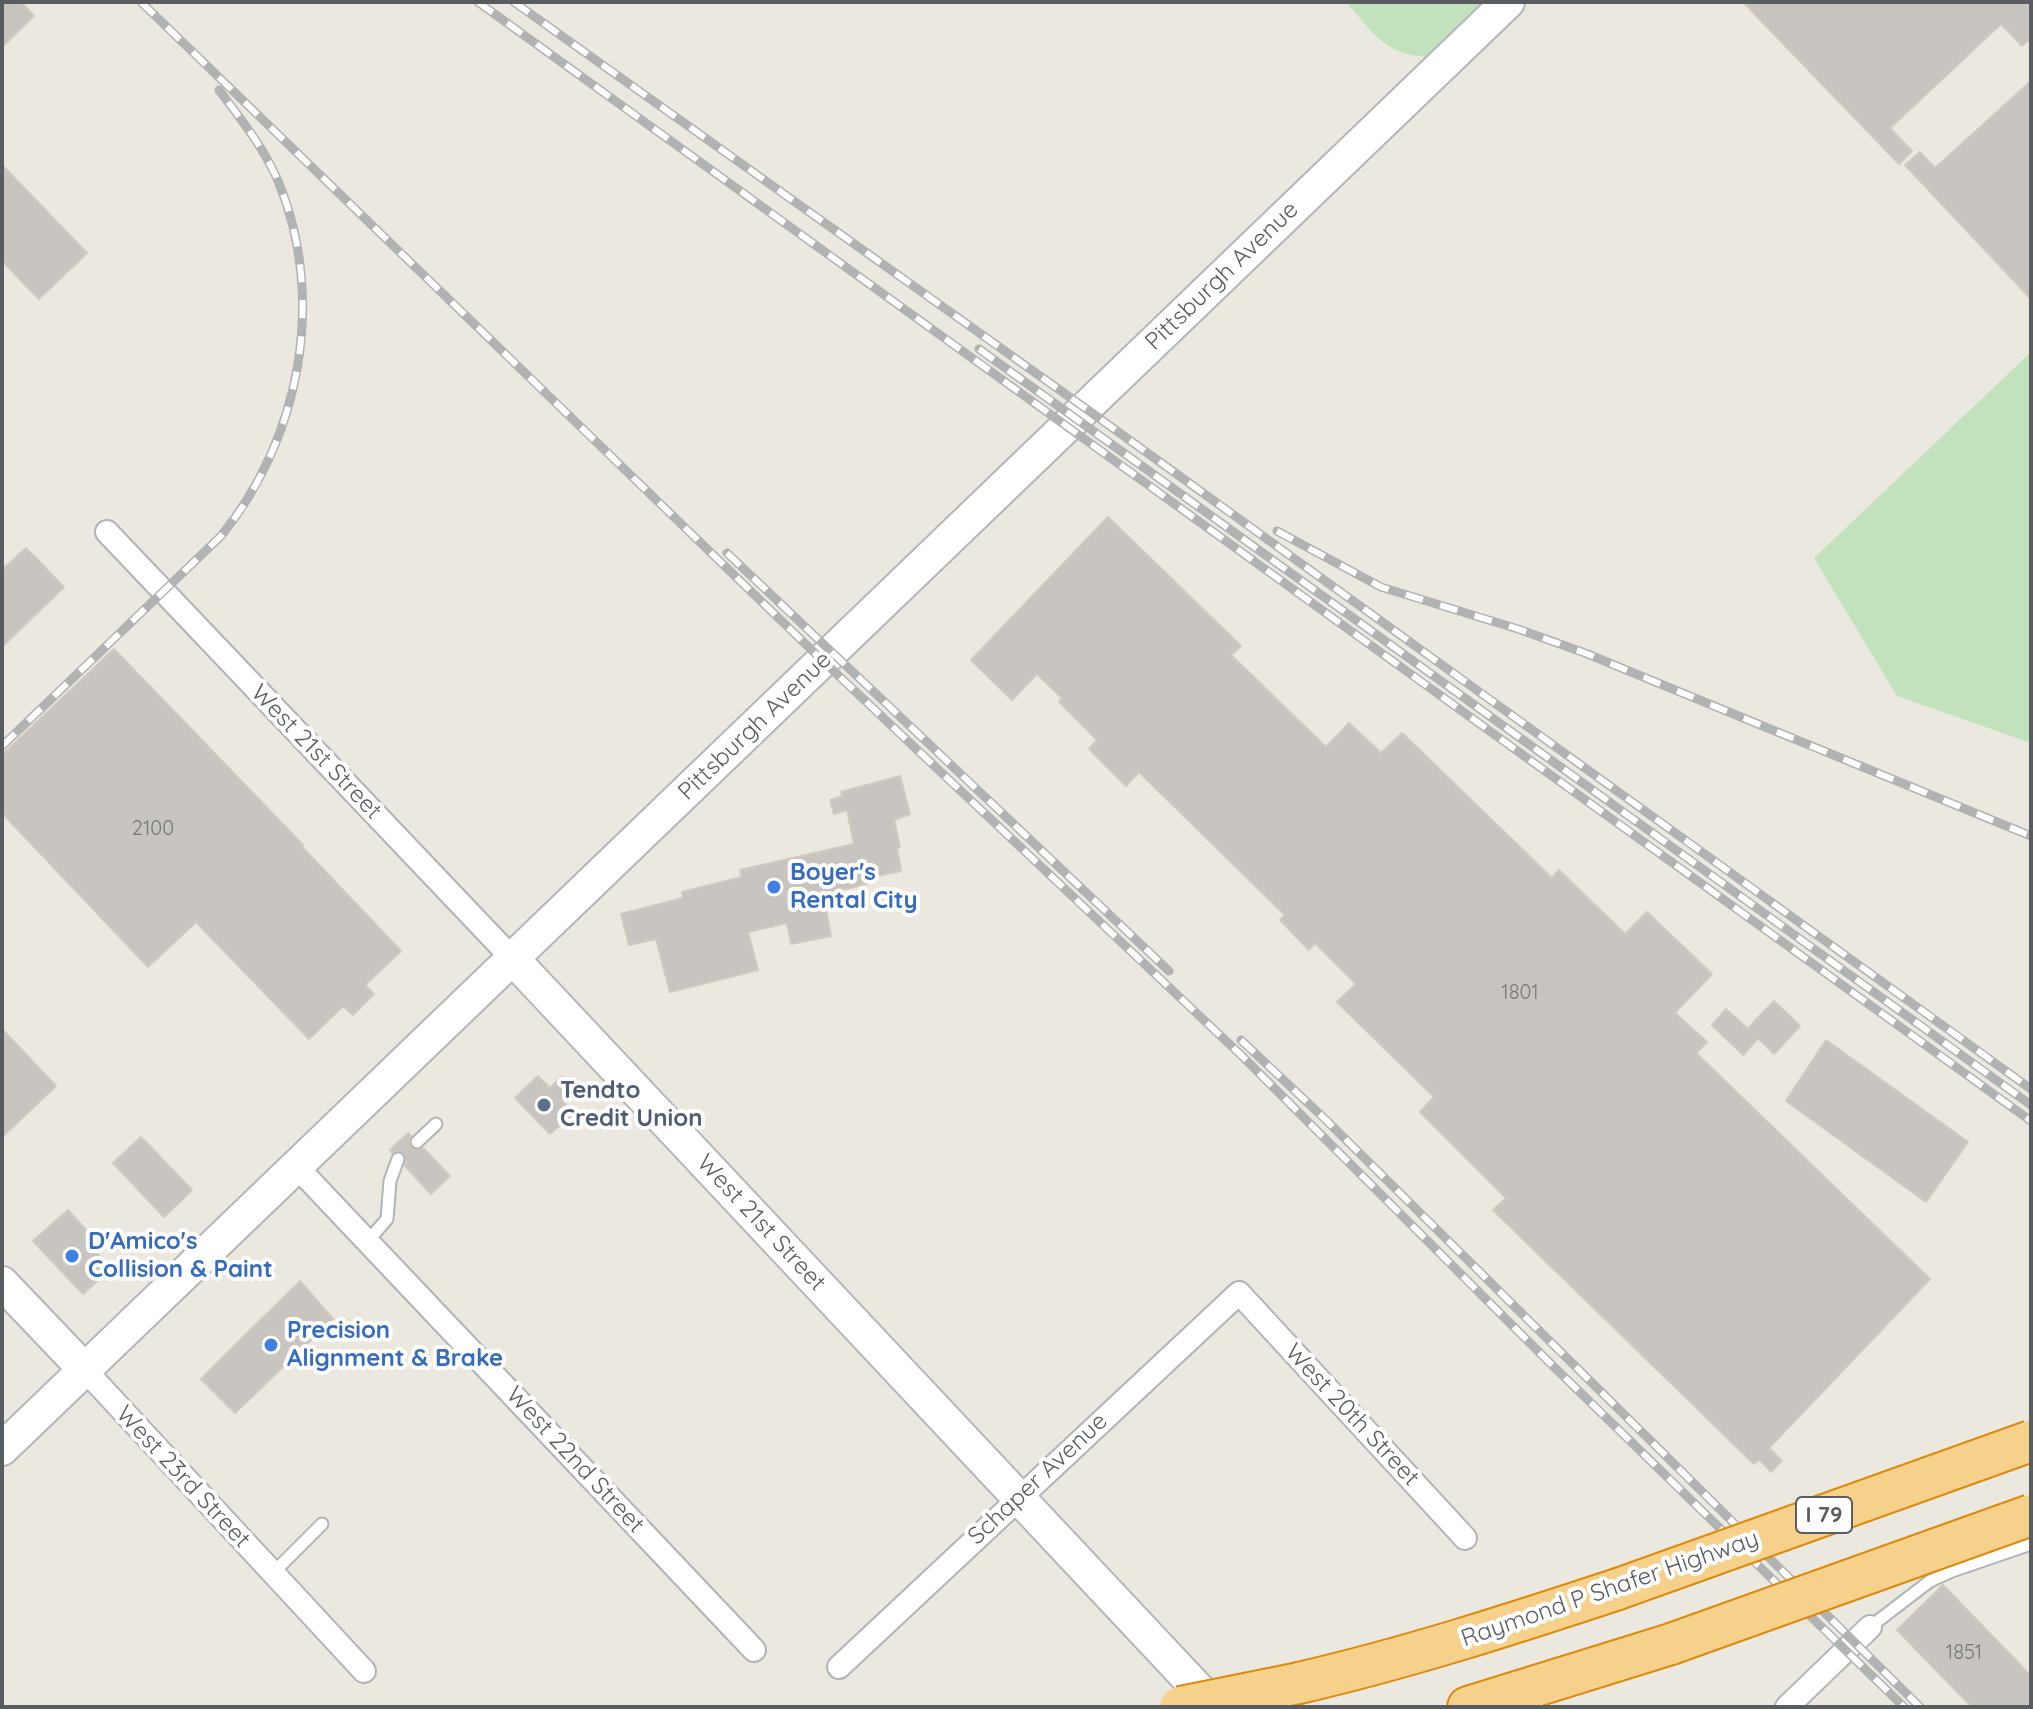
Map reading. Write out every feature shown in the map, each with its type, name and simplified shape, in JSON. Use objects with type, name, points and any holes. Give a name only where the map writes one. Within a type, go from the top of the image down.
[{"type":"highway","name":"Raymond P Shafer Highway","points":[[1180,1707],[1365,1668],[1463,1639],[1618,1589],[2031,1441]]},
{"type":"highway","points":[[1468,1707],[1671,1644],[2031,1515]]},
{"type":"street","name":"Pittsburgh Avenue","points":[[2,1449],[1508,2]]},
{"type":"street","name":"West 21st Street","points":[[107,532],[1215,1707]]},
{"type":"street","name":"West 22nd Street","points":[[296,1166],[754,1650]]},
{"type":"street","name":"West 23rd Street","points":[[2,1283],[364,1671]]},
{"type":"street","name":"Schaper Avenue","points":[[839,1667],[1239,1293]]},
{"type":"street","name":"West 20th Street","points":[[1239,1293],[1465,1538]]},
{"type":"street","points":[[1787,1707],[1870,1627]]},
{"type":"lane","points":[[417,1142],[436,1124]]},
{"type":"lane","points":[[368,1241],[387,1219],[390,1181],[398,1159]]},
{"type":"lane","points":[[273,1573],[322,1524]]},
{"type":"lane","points":[[1870,1627],[1930,1581],[2031,1544]]},
{"type":"green space","points":[[1346,2],[1492,2],[1434,57],[1404,53],[1383,42]]},
{"type":"green space","points":[[2031,352],[2031,743],[1897,696],[1814,558]]},
{"type":"building","points":[[2,2],[21,2],[34,16],[2,47]]},
{"type":"building","points":[[1743,2],[2025,2],[2031,8],[2031,38],[2022,46],[2001,24],[1890,128],[1912,151],[1899,164]]},
{"type":"building","points":[[2031,81],[2031,299],[1905,165],[1920,152],[1935,168]]},
{"type":"building","points":[[2,165],[87,253],[39,299],[2,261]]},
{"type":"building","points":[[1108,517],[1241,646],[1231,655],[1326,747],[1349,723],[1381,753],[1402,733],[1552,878],[1559,870],[1625,934],[1647,912],[1712,974],[1675,1013],[1707,1042],[1696,1053],[1930,1279],[1769,1448],[1782,1461],[1771,1472],[1759,1459],[1754,1464],[1493,1210],[1506,1198],[1420,1112],[1434,1097],[1337,1002],[1356,984],[1315,943],[1309,950],[1280,920],[1285,915],[1139,772],[1126,786],[1089,749],[1097,740],[1059,702],[1062,698],[1037,674],[1012,700],[971,660]]},
{"type":"building","points":[[26,548],[64,587],[2,647],[2,570]]},
{"type":"building","points":[[114,649],[401,951],[365,985],[374,994],[353,1015],[343,1006],[309,1039],[196,922],[148,967],[2,813],[2,755]]},
{"type":"building","points":[[900,776],[910,814],[894,820],[901,871],[877,876],[877,881],[823,895],[831,936],[791,944],[787,923],[748,932],[758,970],[670,992],[656,939],[629,945],[621,914],[683,898],[682,892],[742,877],[740,870],[854,844],[847,810],[834,814],[830,800],[843,796],[841,792]]},
{"type":"building","points":[[1774,1001],[1800,1026],[1774,1054],[1758,1038],[1743,1055],[1712,1025],[1726,1009],[1747,1029]]},
{"type":"building","points":[[2,1029],[56,1086],[2,1137]]},
{"type":"building","points":[[1826,1040],[1968,1142],[1926,1202],[1786,1101]]},
{"type":"building","points":[[538,1076],[550,1088],[561,1077],[573,1090],[562,1101],[574,1113],[550,1134],[515,1098]]},
{"type":"building","points":[[408,1133],[411,1136],[410,1147],[415,1150],[423,1148],[450,1176],[431,1194],[405,1166],[404,1153],[392,1153],[390,1150]]},
{"type":"building","points":[[141,1137],[192,1190],[164,1217],[113,1163]]},
{"type":"building","points":[[68,1210],[95,1240],[89,1245],[111,1268],[83,1294],[33,1241]]},
{"type":"building","points":[[300,1281],[333,1319],[235,1413],[201,1379]]},
{"type":"building","points":[[1943,1585],[2031,1676],[2031,1707],[1972,1707],[1897,1630]]},
{"type":"railway","points":[[141,2],[823,661],[1242,1056],[1554,1367],[1904,1707]]},
{"type":"railway","points":[[478,2],[2031,1121]]},
{"type":"railway","points":[[514,2],[1085,408],[2031,1089]]},
{"type":"railway","points":[[2,746],[221,536],[248,498],[270,456],[287,412],[298,366],[302,320],[301,273],[293,226],[278,181],[266,157],[219,90]]},
{"type":"railway","points":[[979,349],[2031,1105]]},
{"type":"railway","points":[[1277,531],[1381,587],[1585,653],[2031,836]]},
{"type":"railway","points":[[727,553],[1169,971]]},
{"type":"railway","points":[[1241,1040],[1326,1120],[1920,1707]]},
{"type":"place","name":"Boyer's Rental City","points":[[774,887]]},
{"type":"place","name":"Tendto Credit Union","points":[[544,1105]]},
{"type":"place","name":"D'Amico's Collision & Paint","points":[[72,1256]]},
{"type":"place","name":"Precision Alignment & Brake","points":[[271,1345]]}]
